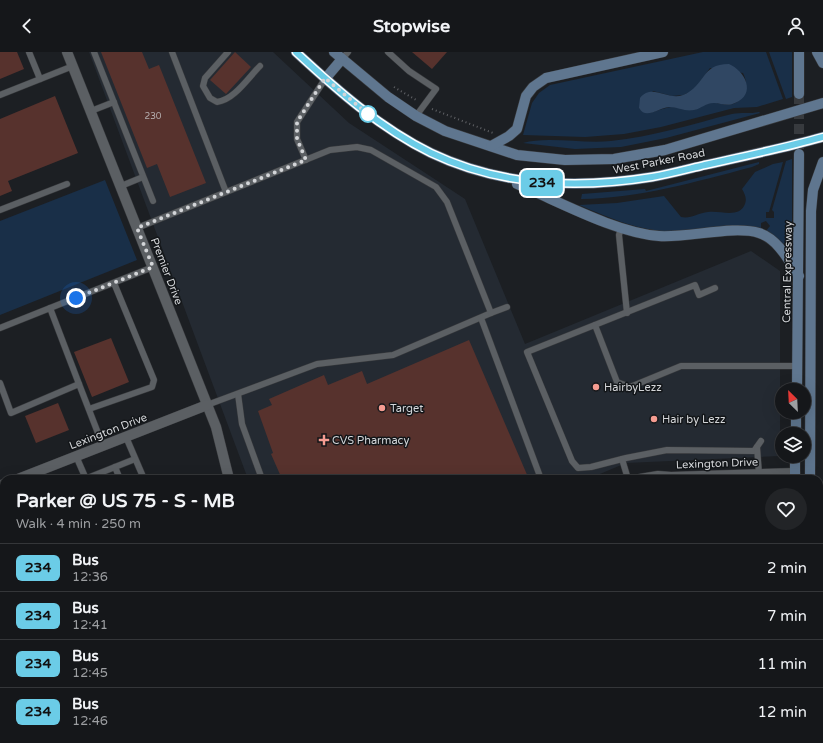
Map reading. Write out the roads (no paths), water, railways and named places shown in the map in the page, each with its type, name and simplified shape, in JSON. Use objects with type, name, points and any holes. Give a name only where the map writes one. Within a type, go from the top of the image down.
[{"type":"main road","name":"West Parker Road","points":[[296,52],[369,115],[398,135],[431,153],[499,177],[531,182],[610,182],[653,177],[823,137]]},
{"type":"main road","points":[[491,146],[510,136],[517,129],[526,96],[533,87],[546,78],[663,52]]},
{"type":"main road","points":[[798,52],[799,94]]},
{"type":"main road","name":"West Parker Road","points":[[341,54],[388,97],[416,116],[445,131],[516,155],[565,160],[614,159],[666,150],[823,103]]},
{"type":"main road","points":[[325,78],[341,54]]},
{"type":"main road","name":"Central Expressway","points":[[797,383],[799,154]]},
{"type":"main road","points":[[810,475],[811,211],[813,190],[823,163]]},
{"type":"main road","points":[[499,177],[637,233],[679,237],[737,231],[759,233],[769,238],[780,248],[799,276]]},
{"type":"main road","points":[[794,475],[795,463]]},
{"type":"street","name":"Premier Drive","points":[[68,52],[216,427],[227,475]]},
{"type":"street","name":"Lexington Drive","points":[[28,475],[207,405]]},
{"type":"street","name":"Lexington Drive","points":[[732,475],[776,475]]},
{"type":"lane","points":[[29,52],[40,79]]},
{"type":"lane","points":[[94,52],[153,202]]},
{"type":"lane","points":[[172,52],[226,192]]},
{"type":"lane","points":[[228,52],[205,78],[203,86],[210,98],[217,102],[224,101],[260,66]]},
{"type":"lane","points":[[388,52],[409,70],[436,89],[416,116]]},
{"type":"lane","points":[[0,95],[73,66]]},
{"type":"lane","points":[[306,160],[297,139],[297,122],[325,78]]},
{"type":"lane","points":[[91,111],[114,102]]},
{"type":"lane","points":[[137,228],[330,150],[357,147],[370,150],[436,187],[447,202],[492,313]]},
{"type":"lane","points":[[121,186],[143,177]]},
{"type":"lane","points":[[0,210],[67,184]]},
{"type":"lane","points":[[622,228],[619,236],[627,313]]},
{"type":"lane","points":[[0,328],[153,267]]},
{"type":"lane","points":[[90,409],[152,386],[154,380],[114,283]]},
{"type":"lane","points":[[715,288],[699,295],[695,285],[527,352],[572,461],[578,468],[591,467],[667,450],[754,451],[761,441]]},
{"type":"lane","points":[[207,405],[317,364],[393,355],[507,307]]},
{"type":"lane","points":[[50,308],[103,446]]},
{"type":"lane","points":[[481,318],[540,475]]},
{"type":"lane","points":[[595,325],[617,382],[630,386],[681,366],[798,366]]},
{"type":"lane","points":[[0,383],[11,413],[79,384]]},
{"type":"lane","points":[[238,394],[242,424],[261,475]]},
{"type":"lane","points":[[126,437],[142,475]]},
{"type":"lane","points":[[757,447],[759,474]]},
{"type":"lane","points":[[76,456],[83,475]]},
{"type":"lane","points":[[95,475],[136,459]]},
{"type":"lane","points":[[622,459],[627,475]]},
{"type":"lane","points":[[115,467],[118,475]]},
{"type":"tunnel","points":[[799,94],[799,152]]},
{"type":"place","name":"HairbyLezz","points":[[596,387]]},
{"type":"place","name":"Target","points":[[382,408]]},
{"type":"place","name":"Hair by Lezz","points":[[654,419]]},
{"type":"place","name":"CVS Pharmacy","points":[[324,440]]}]
